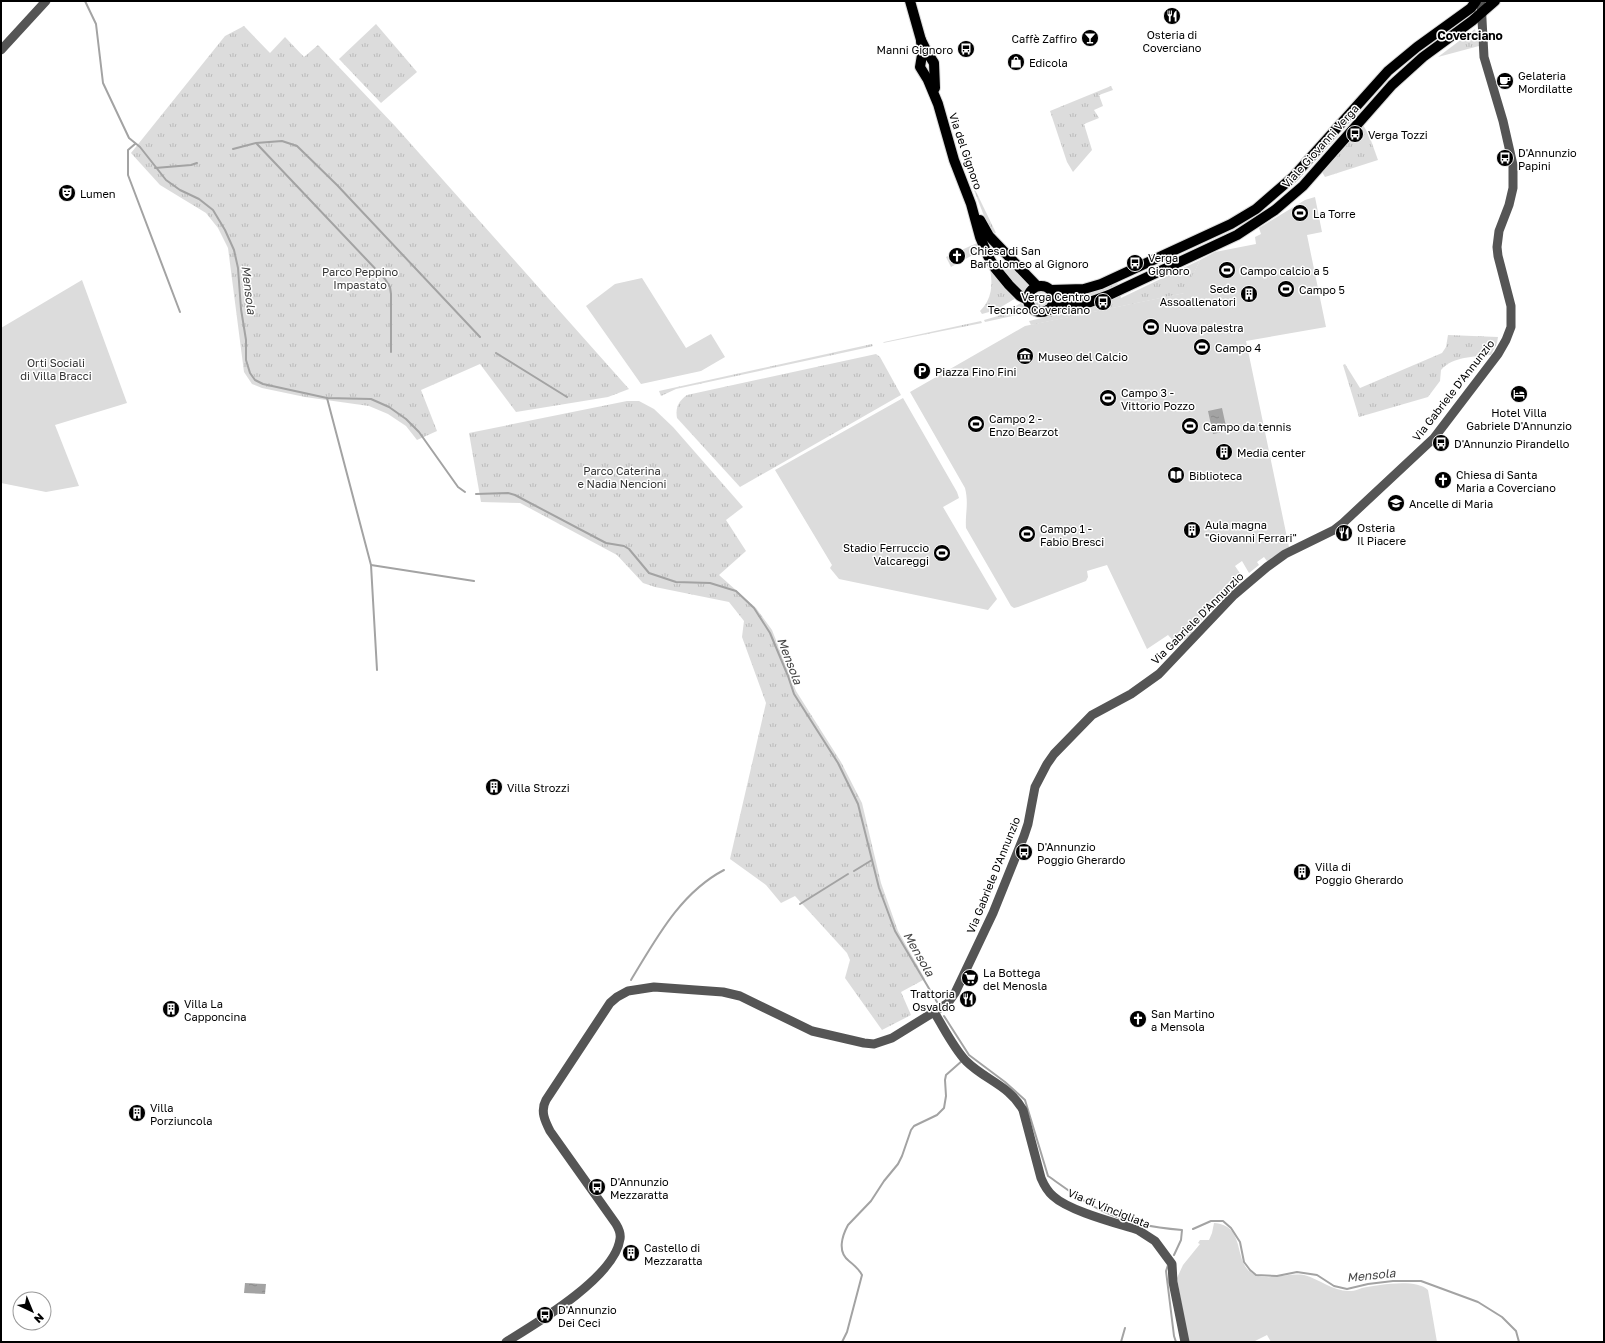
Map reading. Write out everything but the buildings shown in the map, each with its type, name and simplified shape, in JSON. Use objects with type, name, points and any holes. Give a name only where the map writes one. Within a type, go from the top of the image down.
[{"type":"main road","name":"Via del Gignoro","points":[[910,1],[954,160],[971,204]]},
{"type":"main road","name":"Viale Giovanni Verga","points":[[1052,290],[1084,289],[1101,284],[1226,227],[1252,212],[1293,177],[1388,71],[1417,47],[1470,8],[1476,1]]},
{"type":"main road","name":"Viale Giovanni Verga","points":[[1048,310],[1090,302],[1109,295],[1232,238],[1258,222],[1297,192],[1392,85],[1423,57],[1472,21],[1495,1]]},
{"type":"main road","name":"Via del Gignoro","points":[[928,62],[929,72],[923,71],[938,104]]},
{"type":"main road","points":[[971,204],[989,236],[1037,286]]},
{"type":"main road","points":[[971,204],[981,240],[991,262],[1009,285],[1020,296],[1028,300]]},
{"type":"main road","points":[[1037,286],[1045,286],[1052,290],[1054,301],[1052,307],[1041,313],[1031,308],[1028,300],[1030,292],[1037,286]]},
{"type":"street","points":[[1,50],[46,1]]},
{"type":"street","name":"Via Gabriele D'Annunzio","points":[[506,1342],[547,1317],[580,1290],[609,1264],[618,1248],[621,1237],[616,1224],[550,1131],[543,1109],[546,1100],[604,1010],[617,997],[628,991],[654,987],[723,992],[740,996],[812,1031],[874,1044],[892,1038],[945,1005],[955,993],[993,913],[1028,824],[1034,787],[1054,754],[1092,716],[1131,694],[1159,674],[1234,595],[1267,567],[1286,554],[1334,530],[1349,518],[1434,438],[1498,354],[1505,343],[1511,327],[1512,311],[1498,256],[1497,242],[1499,231],[1510,200],[1513,184],[1513,165],[1504,121],[1484,57],[1481,1]]},
{"type":"street","name":"Via di Vincigliata","points":[[935,1011],[960,1054],[967,1062],[1012,1094],[1018,1101],[1023,1110],[1041,1178],[1046,1188],[1053,1196],[1061,1203],[1072,1208],[1145,1234],[1159,1246],[1172,1264],[1185,1342]]},
{"type":"green space","points":[[376,24],[417,72],[381,103],[339,59]]},
{"type":"green space","name":"Parco Peppino Impastato","points":[[244,26],[270,53],[285,37],[304,57],[318,45],[395,126],[629,389],[608,397],[516,412],[480,364],[421,390],[437,431],[417,440],[406,426],[388,414],[369,406],[305,397],[262,388],[252,384],[244,372],[228,248],[218,228],[206,213],[160,185],[131,153],[225,36]]},
{"type":"green space","points":[[1475,29],[1479,46],[1438,57]]},
{"type":"green space","points":[[1111,86],[1113,90],[1099,95],[1103,106],[1094,110],[1099,118],[1084,124],[1092,150],[1073,172],[1067,162],[1050,111]]},
{"type":"green space","points":[[1363,125],[1369,135],[1378,160],[1325,177],[1322,172]]},
{"type":"green space","points":[[968,175],[996,233],[993,233],[988,226]]},
{"type":"green space","points":[[1315,197],[1322,232],[1307,235],[1326,327],[1246,341],[1289,547],[1267,561],[1264,557],[1257,562],[1259,565],[1249,573],[1242,561],[1235,566],[1244,579],[1211,611],[1210,610],[1208,612],[1209,613],[1192,630],[1193,633],[1177,645],[1168,635],[1147,649],[1107,565],[1087,571],[1088,577],[1086,581],[1018,607],[1014,608],[1011,606],[966,528],[967,499],[965,488],[910,392],[1025,326],[1184,293],[1200,260],[1215,252],[1256,244],[1255,237],[1261,234],[1259,228],[1305,200]]},
{"type":"green space","points":[[977,243],[980,251],[951,267],[946,257]]},
{"type":"green space","points":[[1200,260],[1185,293],[1031,325],[1029,321],[1098,305],[1120,295],[1121,298]]},
{"type":"green space","points":[[1009,262],[1034,287],[1023,293],[1003,272]]},
{"type":"green space","points":[[990,269],[1016,298],[996,310],[982,314],[980,311],[987,302],[991,292]]},
{"type":"green space","points":[[642,278],[686,348],[711,334],[725,357],[701,371],[641,384],[586,306],[615,284]]},
{"type":"green space","name":"Orti Sociali di Villa Bracci","points":[[82,280],[127,403],[55,425],[79,486],[46,492],[1,483],[1,328]]},
{"type":"green space","points":[[1117,282],[1118,285],[1103,291],[1081,299],[1057,304],[1057,294],[1088,292]]},
{"type":"green space","points":[[1041,292],[1048,297],[1049,300],[1044,307],[1041,308],[1034,303],[1033,300],[1038,293]]},
{"type":"green space","points":[[1021,303],[1030,312],[985,322],[984,320],[998,316]]},
{"type":"green space","points":[[981,321],[982,323],[883,343],[884,342]]},
{"type":"green space","points":[[1448,335],[1498,337],[1497,343],[1491,355],[1464,358],[1446,365],[1441,370],[1440,381],[1428,397],[1359,417],[1343,365],[1345,364],[1360,388],[1442,353],[1446,347]]},
{"type":"green space","points":[[872,344],[873,346],[865,348],[676,389],[661,396],[659,391]]},
{"type":"green space","points":[[876,354],[880,357],[901,395],[740,487],[677,418],[678,405],[687,395]]},
{"type":"green space","points":[[903,398],[957,492],[959,498],[943,507],[997,599],[988,610],[839,579],[830,568],[832,565],[775,470]]},
{"type":"green space","name":"Parco Caterina e Nadia Nencioni","points":[[627,401],[639,401],[654,409],[673,427],[743,507],[726,520],[746,551],[719,575],[756,608],[772,630],[796,691],[841,762],[862,803],[881,883],[898,931],[925,979],[901,992],[911,1015],[882,1030],[845,978],[850,960],[847,953],[795,896],[781,903],[766,885],[730,859],[766,703],[742,637],[744,621],[729,602],[655,587],[643,583],[617,555],[520,503],[481,502],[469,433]]},
{"type":"green space","points":[[1214,1223],[1226,1226],[1233,1232],[1246,1268],[1253,1274],[1265,1277],[1304,1275],[1344,1291],[1352,1291],[1396,1283],[1422,1286],[1428,1290],[1437,1342],[1271,1342],[1267,1335],[1253,1342],[1188,1342],[1177,1278],[1183,1265],[1200,1244],[1198,1243],[1200,1240],[1209,1240]]},
{"type":"water","points":[[1222,408],[1227,431],[1213,434],[1208,411]]},
{"type":"water","points":[[245,1283],[266,1284],[265,1294],[244,1293]]},
{"type":"waterway","name":"Mensola","points":[[85,1],[96,24],[103,83],[129,138],[140,147],[166,180],[180,190],[199,199],[213,210],[225,230],[234,250],[238,268],[241,309],[246,340],[246,360],[250,373],[255,380],[263,384],[327,398],[371,399],[389,407],[406,419],[419,432],[458,487],[465,492]]},
{"type":"waterway","points":[[233,149],[256,143],[282,141],[297,146],[337,185],[480,337]]},
{"type":"waterway","points":[[135,144],[128,150],[128,175],[180,312]]},
{"type":"waterway","points":[[257,144],[385,279],[390,287],[391,294],[391,352]]},
{"type":"waterway","points":[[155,168],[191,165],[197,163]]},
{"type":"waterway","points":[[496,353],[567,397]]},
{"type":"waterway","points":[[327,398],[371,565],[377,670]]},
{"type":"waterway","name":"Mensola","points":[[476,494],[508,493],[515,495],[606,543],[624,546],[629,549],[649,573],[676,582],[710,583],[736,591],[754,608],[770,633],[794,694],[838,763],[858,804],[879,888],[895,931],[937,1002]]},
{"type":"waterway","points":[[371,565],[474,581]]},
{"type":"waterway","points":[[854,871],[872,860]]},
{"type":"waterway","points":[[631,980],[670,918],[694,891],[724,870]]},
{"type":"waterway","points":[[800,904],[848,874]]},
{"type":"waterway","name":"Mensola","points":[[944,1016],[969,1055],[1005,1082],[1025,1100],[1048,1176],[1076,1196],[1098,1209],[1114,1216],[1142,1224],[1182,1230],[1181,1240],[1174,1255]]},
{"type":"waterway","points":[[842,1342],[847,1332],[862,1275],[843,1253],[842,1244],[846,1229],[871,1201],[884,1181],[898,1164],[911,1130],[914,1126],[937,1115],[944,1108],[946,1096],[946,1075],[963,1060]]},
{"type":"waterway","name":"Mensola","points":[[1193,1229],[1211,1221],[1223,1221],[1231,1228],[1240,1242],[1244,1262],[1256,1275],[1277,1276],[1297,1272],[1317,1275],[1334,1286],[1347,1289],[1368,1284],[1393,1281],[1421,1281],[1478,1302],[1502,1317],[1516,1331],[1519,1342]]},
{"type":"waterway","points":[[1168,1265],[1166,1271],[1176,1342]]},
{"type":"waterway","points":[[1121,1342],[1125,1328]]},
{"type":"place","name":"Osteria di Coverciano","points":[[1172,16]]},
{"type":"place","name":"Caffè Zaffiro","points":[[1090,38]]},
{"type":"place","name":"Manni Gignoro","points":[[966,49]]},
{"type":"place","name":"Edicola","points":[[1016,62]]},
{"type":"place","name":"Gelateria Mordilatte","points":[[1505,81]]},
{"type":"place","name":"Verga Tozzi","points":[[1355,134]]},
{"type":"place","name":"D'Annunzio Papini","points":[[1505,158]]},
{"type":"place","name":"Lumen","points":[[67,193]]},
{"type":"place","name":"La Torre","points":[[1300,213]]},
{"type":"place","name":"Chiesa di San Bartolomeo al Gignoro","points":[[957,256]]},
{"type":"place","name":"Verga Gignoro","points":[[1135,263]]},
{"type":"place","name":"Campo calcio a 5","points":[[1227,270]]},
{"type":"place","name":"Campo 5","points":[[1286,289]]},
{"type":"place","name":"Sede Assoallenatori","points":[[1249,294]]},
{"type":"place","name":"Verga Centro Tecnico Coverciano","points":[[1103,302]]},
{"type":"place","name":"Nuova palestra","points":[[1151,327]]},
{"type":"place","name":"Campo 4","points":[[1202,347]]},
{"type":"place","name":"Museo del Calcio","points":[[1025,356]]},
{"type":"place","name":"Piazza Fino Fini","points":[[922,371]]},
{"type":"place","name":"Hotel Villa Gabriele D'Annunzio","points":[[1519,394]]},
{"type":"place","name":"Campo 3 - Vittorio Pozzo","points":[[1108,398]]},
{"type":"place","name":"Campo 2 - Enzo Bearzot","points":[[976,424]]},
{"type":"place","name":"Campo da tennis","points":[[1190,426]]},
{"type":"place","name":"D'Annunzio Pirandello","points":[[1441,443]]},
{"type":"place","name":"Media center","points":[[1224,452]]},
{"type":"place","name":"Biblioteca","points":[[1176,475]]},
{"type":"place","name":"Chiesa di Santa Maria a Coverciano","points":[[1443,480]]},
{"type":"place","name":"Ancelle di Maria","points":[[1396,503]]},
{"type":"place","name":"Aula magna \"Giovanni Ferrari\"","points":[[1192,530]]},
{"type":"place","name":"Osteria Il Piacere","points":[[1344,533]]},
{"type":"place","name":"Campo 1 - Fabio Bresci","points":[[1027,534]]},
{"type":"place","name":"Stadio Ferruccio Valcareggi","points":[[942,553]]},
{"type":"place","name":"Villa Strozzi","points":[[494,787]]},
{"type":"place","name":"D'Annunzio Poggio Gherardo","points":[[1024,852]]},
{"type":"place","name":"Villa di Poggio Gherardo","points":[[1302,872]]},
{"type":"place","name":"La Bottega del Menosla","points":[[970,978]]},
{"type":"place","name":"Trattoria Osvaldo","points":[[968,999]]},
{"type":"place","name":"Villa La Capponcina","points":[[171,1009]]},
{"type":"place","name":"San Martino a Mensola","points":[[1138,1019]]},
{"type":"place","name":"Villa Porziuncola","points":[[137,1113]]},
{"type":"place","name":"D'Annunzio Mezzaratta","points":[[597,1187]]},
{"type":"place","name":"Castello di Mezzaratta","points":[[631,1253]]},
{"type":"place","name":"D'Annunzio Dei Ceci","points":[[545,1315]]},
{"type":"district","name":"Coverciano","points":[[1470,35]]}]
